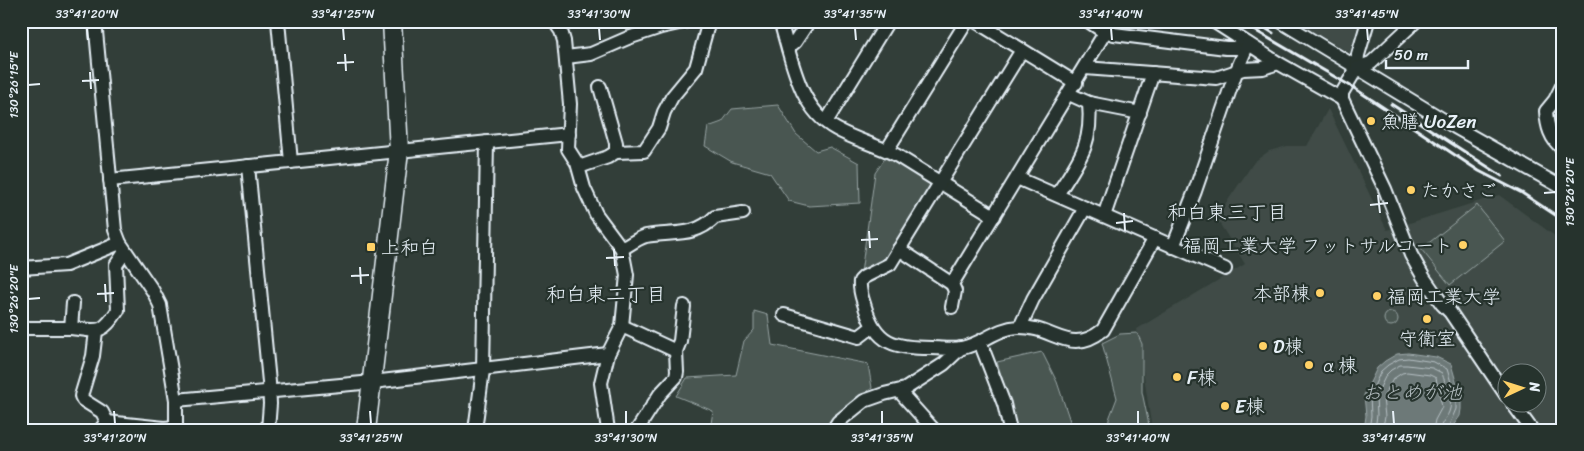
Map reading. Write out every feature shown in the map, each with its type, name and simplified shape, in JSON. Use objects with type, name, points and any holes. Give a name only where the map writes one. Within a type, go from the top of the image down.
[{"type":"street","points":[[95,21],[115,230],[122,247],[153,291],[160,305],[176,400],[176,428],[104,426],[102,412],[82,400],[81,396],[93,356],[96,331]]},
{"type":"street","points":[[278,21],[291,162]]},
{"type":"street","points":[[366,430],[399,151],[392,21]]},
{"type":"street","points":[[554,21],[561,31],[566,57],[570,104],[568,149],[579,167],[584,188],[596,214],[622,249],[627,275],[622,326],[608,354],[601,382],[608,430]]},
{"type":"street","points":[[566,57],[591,54],[628,38],[661,27],[688,21]]},
{"type":"street","points":[[579,167],[616,152],[644,151],[659,128],[664,112],[672,98],[699,62],[709,21]]},
{"type":"street","points":[[780,21],[804,96],[810,107],[826,122],[848,135],[887,150],[994,216]]},
{"type":"street","points":[[788,48],[795,42],[809,21]]},
{"type":"street","points":[[826,122],[888,21]]},
{"type":"street","points":[[887,150],[967,21]]},
{"type":"street","points":[[975,21],[1076,82]]},
{"type":"street","points":[[1088,21],[1109,26],[1114,34],[1226,48],[1237,48],[1248,44]]},
{"type":"street","points":[[1213,21],[1278,63],[1342,99]]},
{"type":"street","points":[[1280,21],[1455,127],[1563,188]]},
{"type":"street","points":[[1368,21],[1358,55],[1357,68],[1342,93],[1342,99],[1385,189],[1411,254],[1424,278],[1450,312],[1496,380]]},
{"type":"street","points":[[1357,68],[1371,63],[1416,21]]},
{"type":"street","points":[[952,284],[1109,26]]},
{"type":"street","points":[[1174,246],[1236,72],[1248,44]]},
{"type":"street","points":[[1022,50],[890,264],[864,277],[860,281],[859,291],[872,327],[876,332],[896,345],[911,348],[961,348],[980,342],[1002,329],[1020,327],[1052,334],[1072,342],[1079,343],[1090,340],[1103,330],[1155,238]]},
{"type":"street","points":[[1085,68],[1216,78],[1243,69],[1264,68],[1278,63]]},
{"type":"street","points":[[1104,216],[1153,73]]},
{"type":"street","points":[[1563,84],[1555,100],[1546,111],[1547,123],[1553,139],[1563,149]]},
{"type":"street","points":[[600,87],[616,143],[616,152]]},
{"type":"street","points":[[1068,94],[1089,103],[1140,113]]},
{"type":"street","points":[[1057,195],[1082,156],[1087,142],[1090,118],[1089,103]]},
{"type":"street","points":[[110,180],[570,134]]},
{"type":"street","points":[[476,430],[483,370],[487,142]]},
{"type":"street","points":[[248,166],[270,404],[268,430]]},
{"type":"street","points":[[1017,178],[1225,269]]},
{"type":"street","points":[[1020,327],[1033,299],[1085,208]]},
{"type":"street","points":[[622,249],[644,237],[679,234],[696,230],[709,224],[715,217],[743,213]]},
{"type":"street","points":[[21,268],[66,265],[122,247]]},
{"type":"street","points":[[21,328],[71,328],[96,331],[104,328],[118,310],[115,274],[116,264],[122,247]]},
{"type":"street","points":[[898,249],[952,284],[955,291],[952,307]]},
{"type":"street","points":[[71,328],[73,303]]},
{"type":"street","points":[[637,430],[660,394],[676,377],[676,351],[680,341],[684,306]]},
{"type":"street","points":[[784,315],[859,337],[872,327]]},
{"type":"street","points":[[622,326],[676,351]]},
{"type":"street","points":[[980,342],[1004,404],[1010,430]]},
{"type":"street","points":[[832,430],[838,422],[864,401],[905,389],[944,364],[961,348]]},
{"type":"street","points":[[176,400],[373,382],[608,354]]},
{"type":"street","points":[[899,391],[934,430]]},
{"type":"street","points":[[1520,414],[1532,430]]},
{"type":"shaded area","points":[[1295,21],[1359,21],[1350,53]]},
{"type":"shaded area","points":[[778,105],[796,134],[816,151],[830,147],[859,163],[860,203],[809,206],[789,201],[770,173],[732,162],[705,146],[708,127],[722,122],[732,109]]},
{"type":"shaded area","name":"福岡工業大学","points":[[1328,109],[1387,230],[1499,195],[1563,242],[1563,430],[1152,430],[1137,329],[1245,264],[1216,218],[1254,162],[1269,151],[1287,146],[1307,146]]},
{"type":"shaded area","points":[[888,154],[935,183],[888,261],[861,273],[875,173]]},
{"type":"shaded area","name":"福岡工業大学 フットサルコート","points":[[1477,205],[1505,241],[1450,285],[1421,249]]},
{"type":"shaded area","points":[[754,311],[768,315],[772,345],[868,364],[872,388],[850,404],[821,430],[710,430],[713,411],[676,396],[687,378],[736,375],[744,341],[754,330]]},
{"type":"shaded area","points":[[1391,312],[1396,314],[1398,319],[1396,324],[1391,326],[1386,324],[1384,319],[1386,314]]},
{"type":"shaded area","points":[[1137,333],[1142,344],[1142,392],[1150,430],[1108,430],[1109,419],[1117,398],[1102,343],[1120,334]]},
{"type":"shaded area","points":[[1042,352],[1057,382],[1073,430],[1018,430],[997,362]]},
{"type":"water","name":"おとめが池","points":[[1408,353],[1436,357],[1451,364],[1461,399],[1460,416],[1450,430],[1364,430],[1366,416],[1364,395],[1377,368],[1397,354]]},
{"type":"railway","points":[[1239,21],[1354,88],[1479,171],[1522,193],[1563,220]]},
{"type":"railway","points":[[1254,21],[1273,33]]},
{"type":"railway","points":[[1391,104],[1502,176]]},
{"type":"place","name":"魚膳 UoZen","points":[[1371,121]]},
{"type":"place","name":"たかさご","points":[[1411,190]]},
{"type":"place","name":"福岡工業大学 フットサルコート","points":[[1463,245]]},
{"type":"place","name":"上和白","points":[[371,247]]},
{"type":"place","name":"本部棟","points":[[1320,293]]},
{"type":"place","name":"福岡工業大学","points":[[1377,296]]},
{"type":"place","name":"守衛室","points":[[1427,319]]},
{"type":"place","name":"D棟","points":[[1263,346]]},
{"type":"place","name":"α棟","points":[[1309,365]]},
{"type":"place","name":"F棟","points":[[1177,377]]},
{"type":"place","name":"E棟","points":[[1225,406]]},
{"type":"district","name":"和白東三丁目","points":[[1227,212]]},
{"type":"district","name":"和白東二丁目","points":[[606,294]]}]
